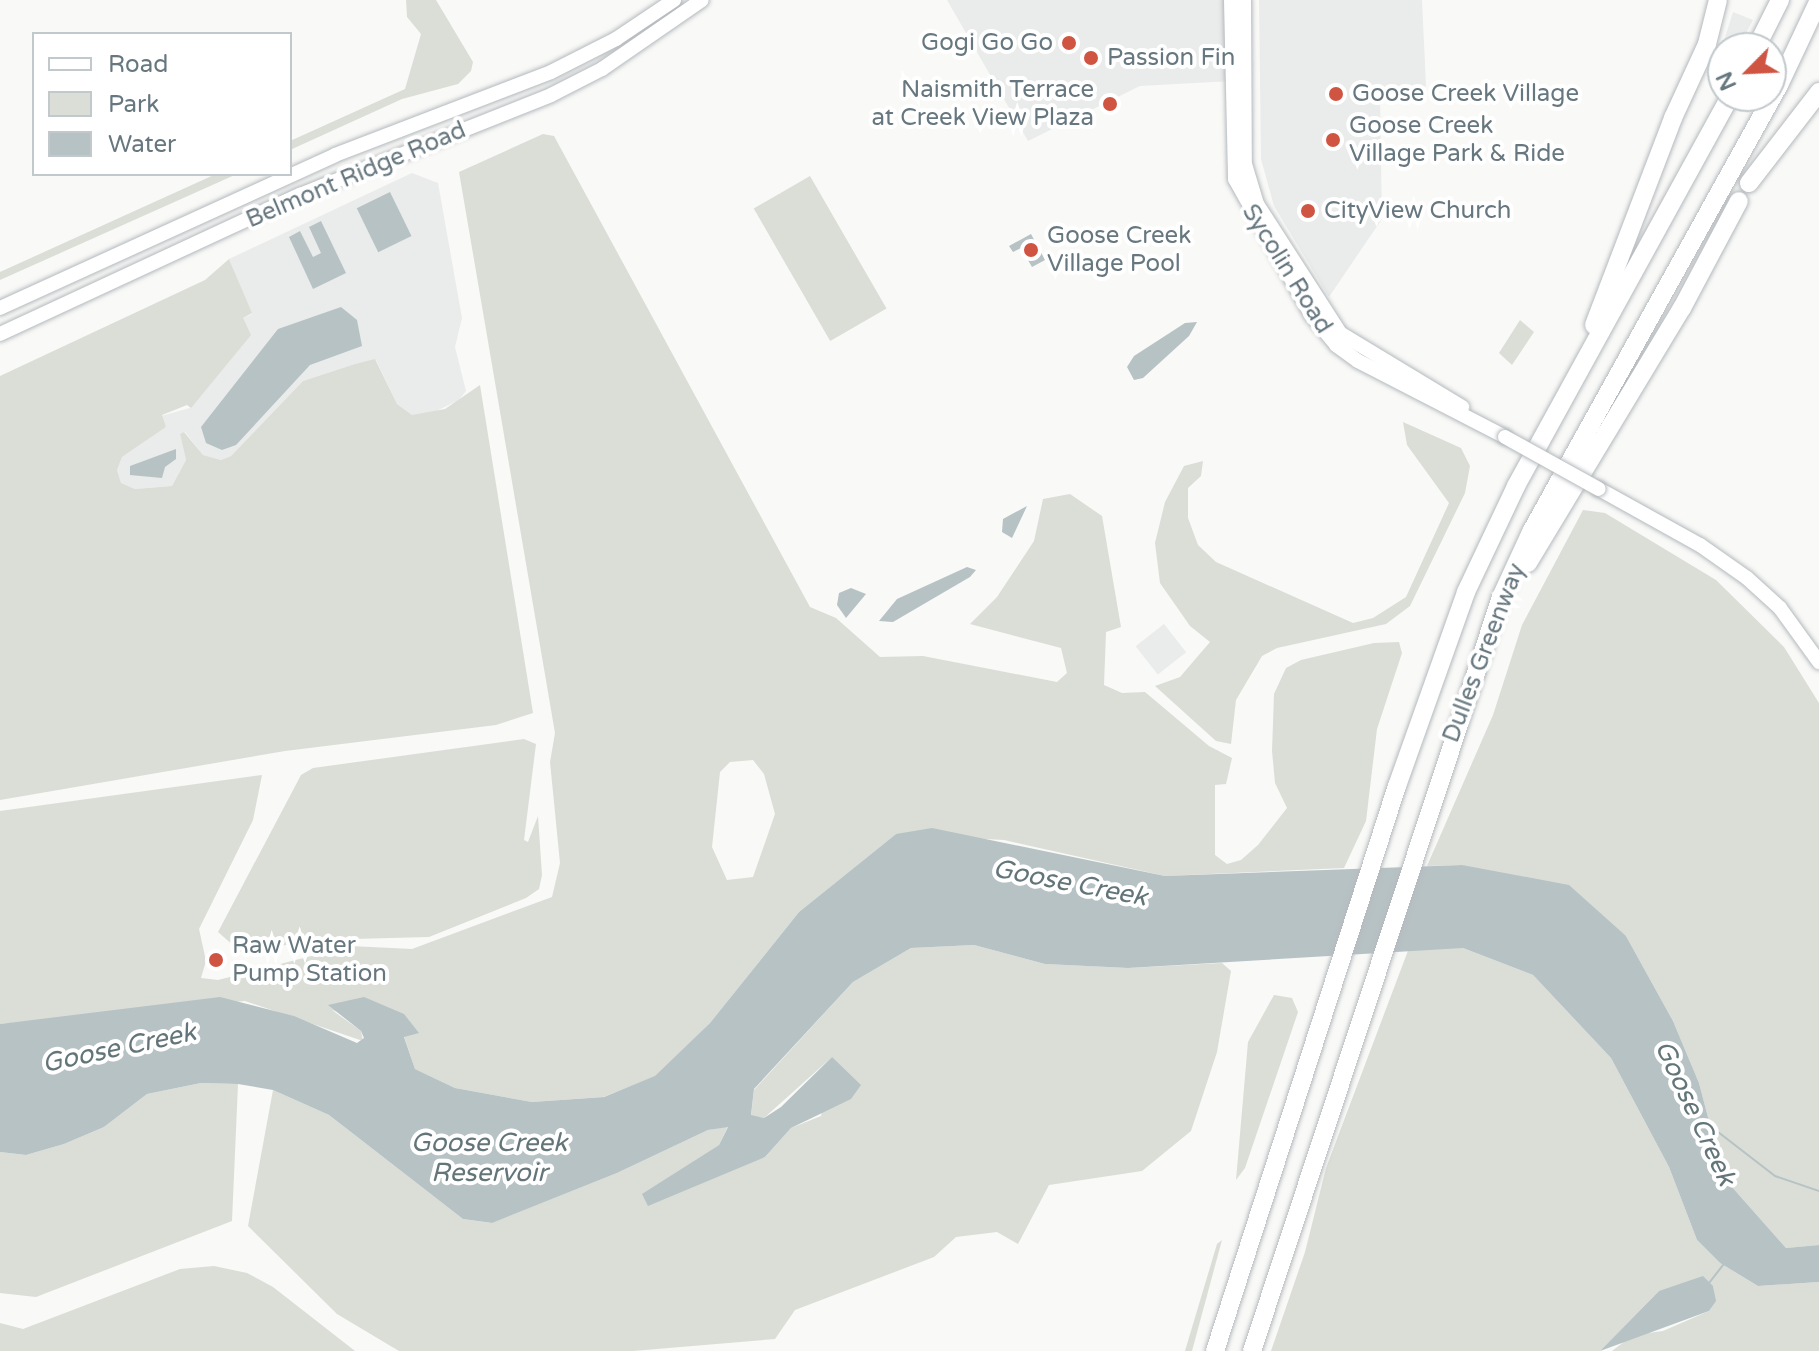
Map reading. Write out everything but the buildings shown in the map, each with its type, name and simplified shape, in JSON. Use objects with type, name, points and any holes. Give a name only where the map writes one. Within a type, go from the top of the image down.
[{"type":"highway","points":[[1567,394],[1670,136],[1718,0]]},
{"type":"highway","points":[[1764,32],[1780,0]]},
{"type":"highway","name":"Dulles Greenway","points":[[1252,1351],[1432,795],[1531,532],[1779,85],[1819,0]]},
{"type":"highway","points":[[1684,112],[1691,78]]},
{"type":"highway","points":[[1751,185],[1763,163],[1819,92]]},
{"type":"highway","name":"Dulles Greenway","points":[[1215,1351],[1397,786],[1466,592],[1567,394],[1721,112]]},
{"type":"highway","points":[[1488,640],[1742,202]]},
{"type":"main road","name":"Belmont Ridge Road","points":[[292,175],[405,125],[551,72],[629,31],[674,0]]},
{"type":"main road","name":"Belmont Ridge Road","points":[[0,334],[388,158],[561,90],[602,69],[702,0]]},
{"type":"main road","name":"Sycolin Road","points":[[1231,0],[1235,179],[1312,316],[1346,353],[1700,545],[1747,578],[1780,608],[1819,662]]},
{"type":"main road","name":"Sycolin Road","points":[[1244,0],[1245,164],[1257,204],[1340,333],[1505,437]]},
{"type":"main road","name":"Belmont Ridge Road","points":[[0,308],[289,176]]},
{"type":"main road","points":[[222,231],[223,211],[239,198]]},
{"type":"shaded area","points":[[947,0],[1231,0],[1232,81],[1140,86],[1028,141]]},
{"type":"shaded area","points":[[1259,0],[1422,0],[1426,86],[1380,98],[1382,219],[1329,297],[1274,206],[1261,159]]},
{"type":"shaded area","points":[[1733,12],[1753,20],[1747,32],[1727,32]]},
{"type":"shaded area","points":[[412,173],[438,183],[462,318],[455,347],[466,391],[459,400],[428,415],[412,415],[397,404],[376,360],[355,364],[303,381],[231,456],[221,460],[203,455],[185,432],[180,434],[186,460],[172,486],[135,489],[121,483],[117,470],[122,457],[166,427],[161,416],[190,408],[243,318],[252,314],[229,259]]},
{"type":"shaded area","points":[[1164,624],[1186,652],[1158,675],[1136,646]]},
{"type":"green space","points":[[406,0],[436,0],[473,62],[471,71],[458,84],[402,99],[292,149],[292,140],[405,89],[421,34],[407,17]]},
{"type":"green space","points":[[543,134],[554,136],[810,607],[836,618],[880,657],[923,656],[1057,682],[1067,673],[1061,648],[970,624],[997,597],[1034,541],[1043,499],[1070,494],[1102,516],[1121,627],[1106,632],[1104,685],[1122,693],[1145,692],[1209,746],[1232,758],[1226,784],[1215,785],[1215,855],[1227,864],[1241,860],[1258,845],[1287,808],[1275,783],[1272,751],[1274,694],[1286,668],[1301,660],[1374,643],[1399,642],[1402,653],[1377,729],[1366,821],[1344,868],[1165,876],[1004,840],[896,834],[799,912],[710,1023],[655,1077],[603,1097],[532,1102],[455,1088],[415,1069],[404,1036],[332,1010],[361,1031],[363,1041],[245,1001],[0,1024],[0,811],[262,775],[253,820],[199,929],[206,961],[201,978],[218,980],[350,946],[412,949],[552,897],[560,863],[550,762],[555,733],[459,172]],"holes":[[[753,760],[764,774],[775,814],[753,877],[727,880],[712,847],[720,772],[730,762]]]},
{"type":"green space","points":[[212,176],[233,176],[0,280],[0,272]]},
{"type":"green space","points":[[810,176],[886,309],[830,341],[754,208]]},
{"type":"green space","points":[[229,259],[252,313],[243,318],[251,335],[191,408],[187,405],[162,415],[166,427],[122,457],[117,470],[121,483],[135,489],[172,486],[186,460],[180,434],[184,432],[203,455],[221,460],[231,456],[303,381],[355,364],[375,359],[397,404],[412,415],[445,409],[480,385],[533,713],[496,725],[285,751],[0,800],[0,376],[205,280]]},
{"type":"green space","points":[[1520,320],[1534,332],[1512,365],[1499,353]]},
{"type":"green space","points":[[1403,422],[1461,448],[1470,466],[1465,493],[1410,606],[1386,624],[1277,648],[1262,656],[1236,700],[1231,744],[1216,741],[1155,686],[1180,677],[1210,642],[1190,626],[1160,583],[1155,543],[1165,502],[1184,466],[1203,461],[1201,476],[1188,488],[1188,518],[1198,545],[1216,562],[1353,623],[1373,618],[1406,597],[1449,503],[1407,445]]},
{"type":"green space","points":[[1583,510],[1605,513],[1716,580],[1784,647],[1819,703],[1819,1245],[1786,1248],[1724,1178],[1699,1083],[1673,1021],[1626,936],[1462,865],[1427,866],[1493,715],[1522,625]]},
{"type":"green space","points":[[524,739],[536,744],[524,840],[528,842],[538,816],[542,875],[539,889],[526,898],[429,937],[313,940],[242,953],[218,932],[301,775],[313,768]]},
{"type":"green space","points":[[974,945],[1045,964],[1128,968],[1222,963],[1231,971],[1217,1052],[1191,1131],[1142,1171],[1049,1185],[1018,1244],[997,1232],[956,1237],[934,1257],[795,1310],[775,1339],[633,1351],[399,1351],[337,1314],[248,1226],[273,1090],[329,1115],[463,1219],[491,1223],[617,1173],[708,1130],[728,1126],[719,1145],[643,1194],[765,1157],[791,1128],[821,1116],[832,1057],[764,1118],[751,1116],[754,1090],[853,982],[911,948]]},
{"type":"green space","points":[[1409,948],[1463,948],[1533,975],[1611,1058],[1669,1167],[1697,1240],[1720,1263],[1758,1286],[1819,1282],[1819,1351],[1612,1351],[1633,1335],[1663,1331],[1709,1311],[1715,1301],[1713,1286],[1659,1291],[1600,1351],[1271,1351],[1305,1252],[1326,1168]]},
{"type":"green space","points":[[1274,995],[1292,998],[1298,1012],[1245,1168],[1236,1180],[1248,1042]]},
{"type":"green space","points":[[201,1083],[238,1084],[232,1221],[36,1297],[0,1293],[0,1152],[26,1155],[64,1144],[104,1127],[147,1094]]},
{"type":"green space","points":[[1222,1240],[1192,1351],[1185,1351],[1217,1244]]},
{"type":"green space","points":[[214,1266],[247,1273],[273,1287],[355,1351],[0,1351],[0,1323],[23,1329],[180,1269]]},
{"type":"water","points":[[390,192],[411,236],[378,252],[357,208]]},
{"type":"water","points":[[321,221],[346,273],[313,289],[289,237],[300,231],[313,257],[321,253],[309,227]]},
{"type":"water","name":"Goose Creek Village Pool","points":[[1031,234],[1045,260],[1032,267],[1021,248],[1013,252],[1009,246]]},
{"type":"water","points":[[341,307],[357,320],[362,346],[310,365],[236,445],[222,450],[206,443],[201,427],[278,329]]},
{"type":"water","points":[[1197,322],[1189,336],[1143,378],[1134,380],[1127,367],[1134,356],[1185,323]]},
{"type":"water","points":[[176,449],[176,459],[165,467],[162,478],[130,475],[130,466]]},
{"type":"water","points":[[1027,506],[1012,538],[1002,532],[1003,519]]},
{"type":"water","points":[[967,567],[976,570],[970,577],[893,622],[879,621],[897,599]]},
{"type":"water","points":[[851,588],[866,594],[846,618],[837,605],[839,593]]},
{"type":"water","name":"Goose Creek Reservoir","points":[[932,828],[1165,876],[1462,865],[1569,885],[1626,936],[1673,1021],[1699,1083],[1724,1178],[1786,1248],[1819,1245],[1819,1282],[1758,1286],[1720,1263],[1697,1240],[1669,1167],[1611,1058],[1533,975],[1463,948],[1128,968],[1045,964],[974,945],[911,948],[853,982],[754,1089],[751,1115],[764,1118],[781,1107],[832,1057],[861,1085],[851,1099],[791,1128],[765,1157],[648,1206],[642,1194],[719,1145],[728,1127],[708,1130],[617,1173],[492,1223],[463,1219],[329,1115],[273,1090],[238,1084],[201,1083],[147,1094],[104,1127],[64,1144],[26,1155],[0,1152],[0,1024],[220,997],[294,1016],[357,1043],[364,1038],[361,1031],[328,1005],[364,997],[404,1014],[419,1033],[404,1037],[415,1069],[455,1088],[532,1102],[604,1097],[655,1076],[710,1023],[799,912],[896,834]]},
{"type":"water","points":[[1703,1276],[1713,1286],[1716,1301],[1709,1311],[1600,1351],[1659,1291]]},
{"type":"waterway","name":"Goose Creek","points":[[1709,1125],[1775,1176],[1819,1191]]},
{"type":"waterway","points":[[1709,1283],[1723,1265]]},
{"type":"place","name":"Gogi Go Go","points":[[1069,43]]},
{"type":"place","name":"Passion Fin","points":[[1091,58]]},
{"type":"place","name":"Goose Creek Village","points":[[1336,94]]},
{"type":"place","name":"Naismith Terrace at Creek View Plaza","points":[[1110,104]]},
{"type":"place","name":"Goose Creek Village Park & Ride","points":[[1333,140]]},
{"type":"place","name":"CityView Church","points":[[1308,211]]},
{"type":"place","name":"Goose Creek Village Pool","points":[[1031,250]]},
{"type":"place","name":"Raw Water Pump Station","points":[[216,960]]}]
